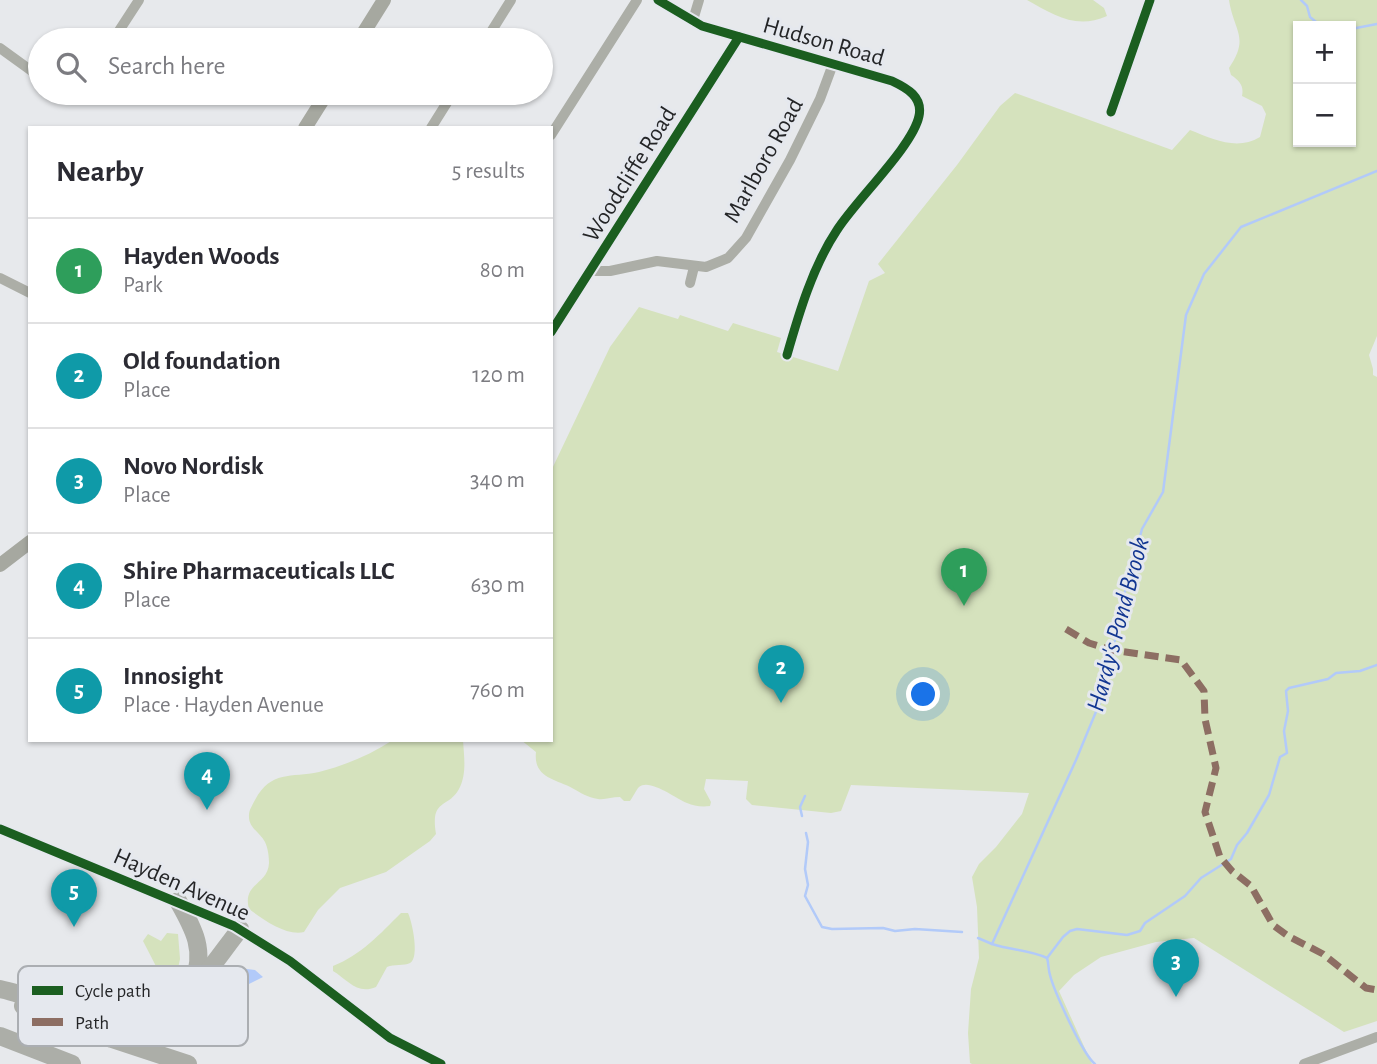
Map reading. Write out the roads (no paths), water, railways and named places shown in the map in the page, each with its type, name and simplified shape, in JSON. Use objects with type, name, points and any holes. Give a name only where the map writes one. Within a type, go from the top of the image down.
[{"type":"highway","points":[[178,901],[193,927],[199,947],[198,966]]},
{"type":"highway","points":[[211,966],[240,929]]},
{"type":"highway","points":[[0,989],[18,994]]},
{"type":"highway","points":[[0,997],[18,1004]]},
{"type":"highway","points":[[0,1036],[18,1043]]},
{"type":"highway","points":[[26,1046],[72,1064]]},
{"type":"highway","points":[[134,1046],[188,1064]]},
{"type":"main road","points":[[366,28],[384,0]]},
{"type":"main road","points":[[305,126],[319,105]]},
{"type":"main road","points":[[0,565],[28,543]]},
{"type":"street","points":[[121,28],[139,0]]},
{"type":"street","points":[[494,28],[511,0]]},
{"type":"street","points":[[553,132],[637,0]]},
{"type":"street","name":"Hudson Road","points":[[658,0],[702,26],[903,86],[918,100],[919,116],[912,134],[853,206],[835,233],[798,316],[787,355]]},
{"type":"street","points":[[693,20],[699,0]]},
{"type":"street","points":[[1111,111],[1150,0]]},
{"type":"street","name":"Woodcliffe Road","points":[[555,316],[590,271],[739,37]]},
{"type":"street","points":[[0,48],[28,68]]},
{"type":"street","name":"Marlboro Road","points":[[590,271],[610,271],[657,261],[706,267],[728,258],[746,238],[790,160],[820,99],[833,64]]},
{"type":"street","points":[[432,126],[445,105]]},
{"type":"street","points":[[690,284],[694,267]]},
{"type":"street","points":[[0,278],[28,292]]},
{"type":"street","name":"Hayden Avenue","points":[[0,829],[240,929],[284,957],[385,1034],[442,1064]]},
{"type":"street","points":[[1304,1064],[1373,1039]]},
{"type":"water","points":[[248,969],[255,970],[263,977],[249,984]]},
{"type":"waterway","points":[[1301,0],[1315,21]]},
{"type":"waterway","points":[[1356,28],[1377,24]]},
{"type":"waterway","name":"Hardy's Pond Brook","points":[[1095,1064],[1083,1049],[1063,1008],[1050,975],[1047,958],[992,944],[1105,690],[1123,599],[1142,529],[1163,492],[1186,315],[1204,274],[1241,227],[1377,171]]},
{"type":"waterway","points":[[1047,958],[1070,931],[1077,929],[1127,935],[1140,931],[1145,923],[1185,896],[1201,878],[1231,859],[1269,795],[1280,757],[1287,753],[1284,731],[1288,711],[1286,691],[1328,679],[1336,673],[1360,671],[1377,665]]},
{"type":"waterway","points":[[802,816],[800,807],[805,796]]},
{"type":"waterway","points":[[806,833],[808,842],[805,869],[808,885],[805,896],[822,927],[962,932]]},
{"type":"waterway","points":[[978,938],[992,944]]},
{"type":"place","name":"Hayden Woods","points":[[964,606]]},
{"type":"place","name":"Old foundation","points":[[781,703]]},
{"type":"place","name":"Shire Pharmaceuticals LLC","points":[[207,810]]},
{"type":"place","name":"Innosight","points":[[74,927]]},
{"type":"place","name":"Novo Nordisk","points":[[1176,997]]}]
